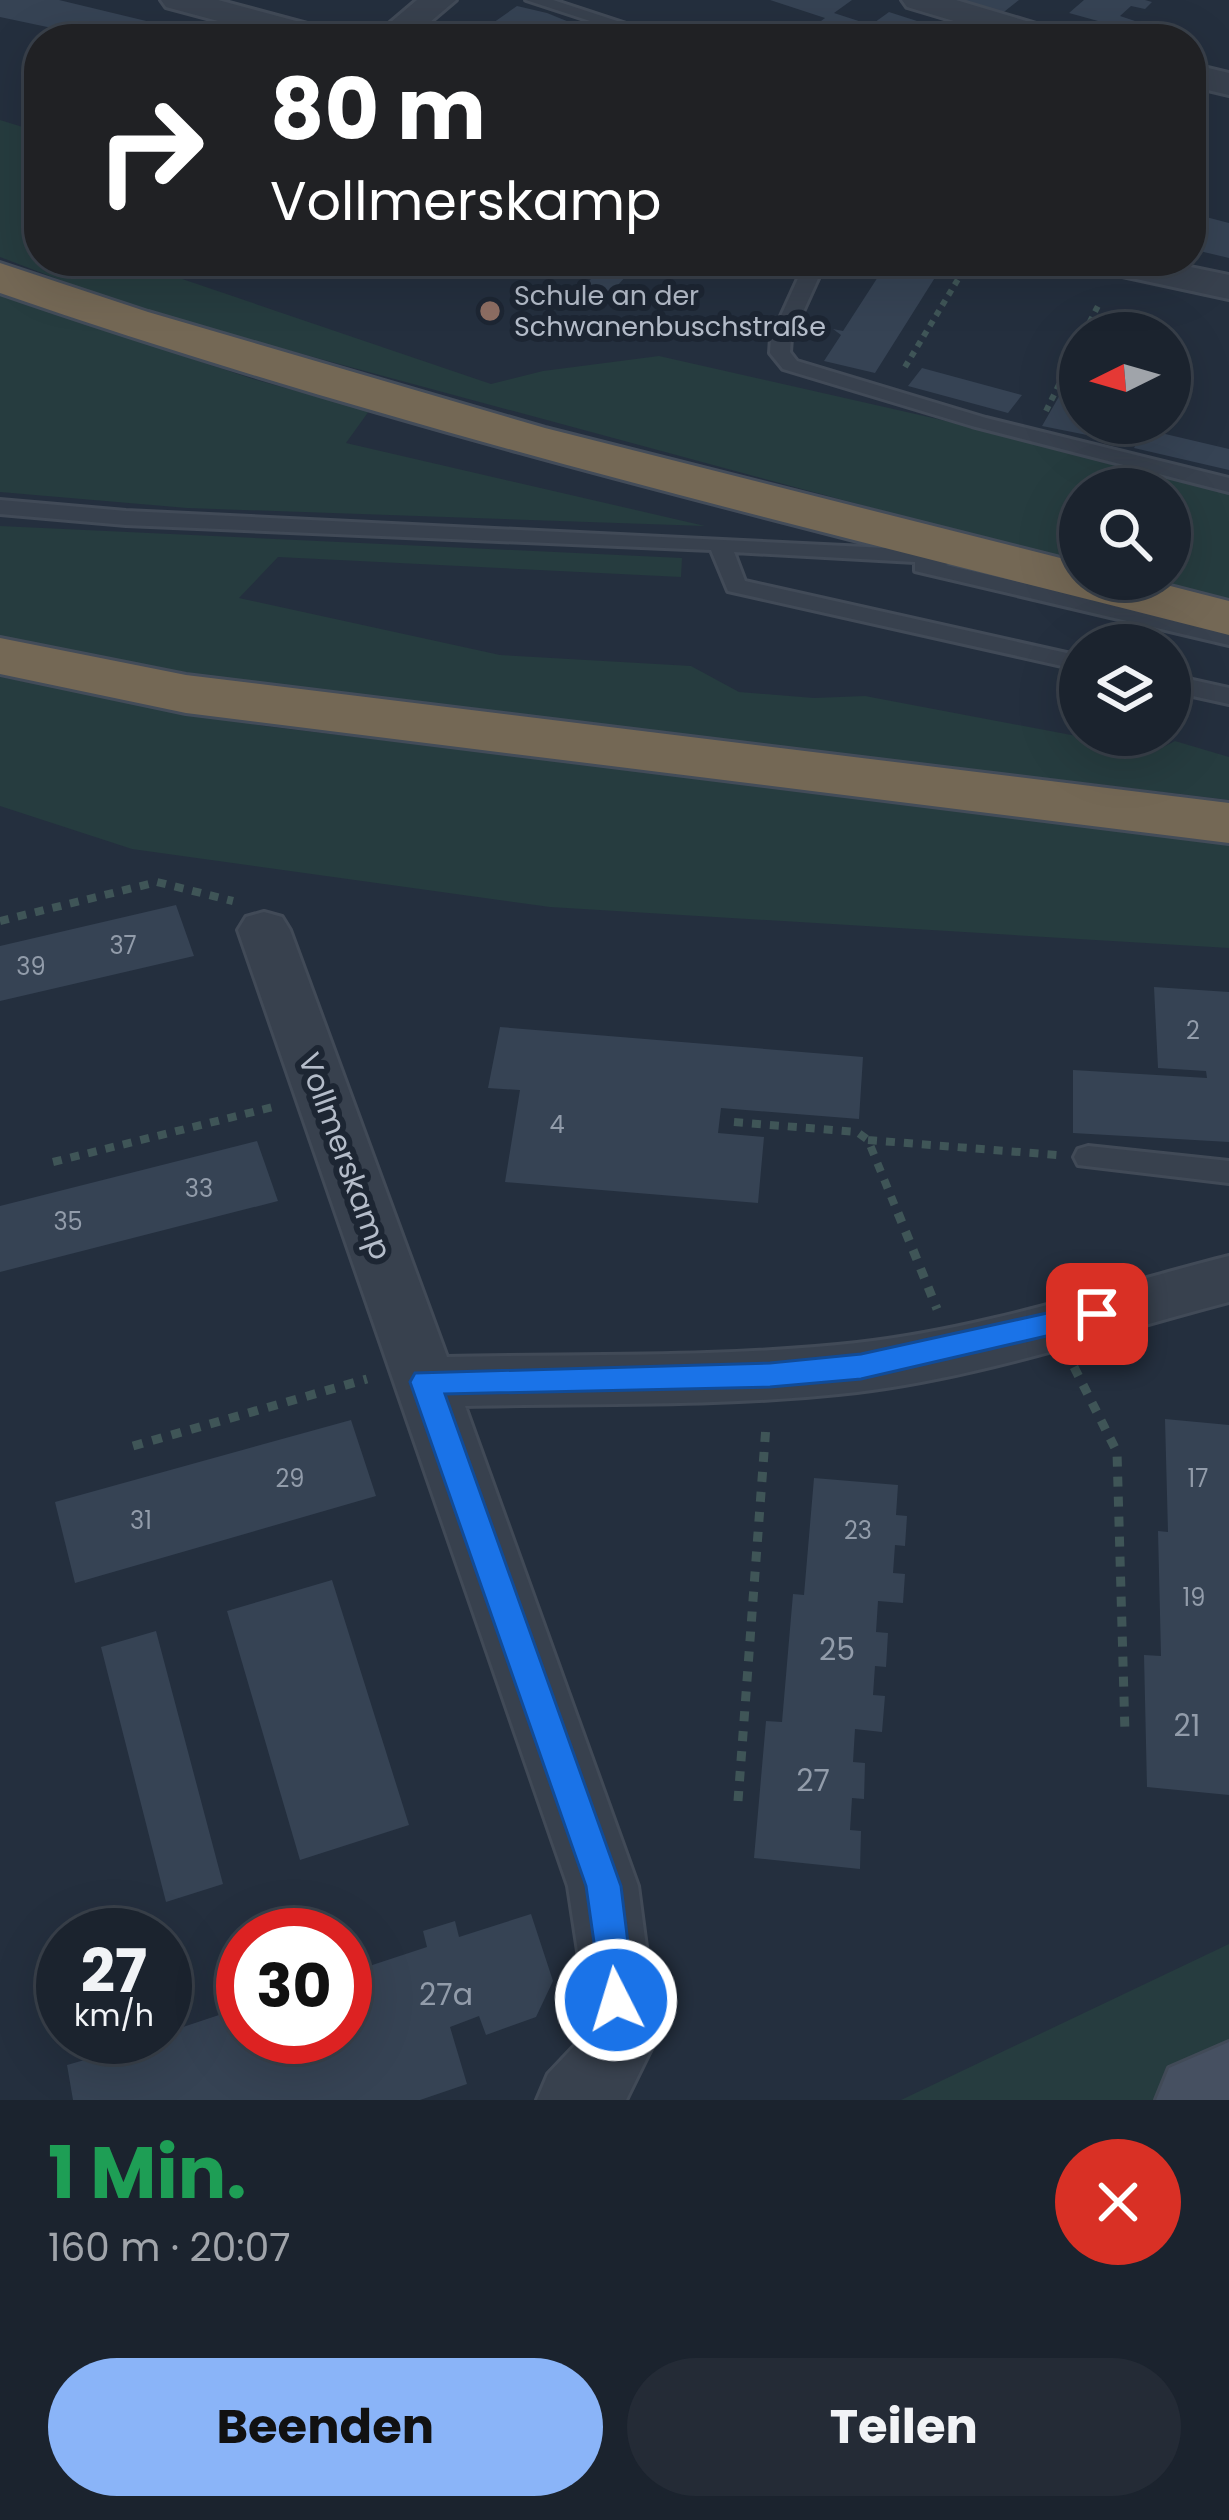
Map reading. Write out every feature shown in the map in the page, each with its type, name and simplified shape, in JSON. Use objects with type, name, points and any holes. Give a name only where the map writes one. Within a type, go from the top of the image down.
[{"type":"highway","points":[[0,277],[131,322],[527,439],[1229,618]]},
{"type":"highway","points":[[0,656],[186,694],[1229,823]]},
{"type":"main road","points":[[1201,2100],[1229,2087]]},
{"type":"street","points":[[178,0],[268,24]]},
{"type":"street","points":[[408,24],[439,0]]},
{"type":"street","points":[[919,0],[1000,24]]},
{"type":"street","points":[[1176,276],[1229,287]]},
{"type":"street","name":"Vollmerskamp","points":[[264,930],[603,1886],[614,1960],[618,2040],[590,2089],[574,2100]]},
{"type":"street","points":[[422,1373],[770,1375],[861,1367],[954,1349],[1229,1279]]},
{"type":"lane","points":[[535,0],[614,24]]},
{"type":"lane","points":[[809,276],[781,338],[780,353],[790,365],[887,396],[1229,485]]},
{"type":"lane","points":[[0,507],[126,518],[852,550],[1007,563]]},
{"type":"lane","points":[[720,544],[736,586],[1059,658]]},
{"type":"lane","points":[[852,550],[1229,638]]},
{"type":"lane","points":[[1191,687],[1229,696]]},
{"type":"lane","points":[[1088,1157],[1229,1172]]},
{"type":"path","points":[[887,396],[960,276]]},
{"type":"path","points":[[1095,312],[1100,302]]},
{"type":"path","points":[[1034,436],[1059,385]]},
{"type":"path","points":[[0,921],[158,882],[232,900],[264,930]]},
{"type":"path","points":[[53,1162],[323,1094]]},
{"type":"path","points":[[734,1122],[857,1132],[868,1140],[954,1349]]},
{"type":"path","points":[[868,1140],[1088,1157]]},
{"type":"path","points":[[133,1446],[422,1373]]},
{"type":"path","points":[[738,1801],[770,1375]]},
{"type":"path","points":[[1082,1381],[1117,1452],[1125,1733]]},
{"type":"green space","points":[[0,120],[24,127],[24,266],[0,257]]},
{"type":"green space","points":[[50,276],[173,276],[491,384],[543,371],[659,356],[1154,468],[1059,468],[1059,558],[139,310]]},
{"type":"green space","points":[[0,295],[253,379],[369,411],[346,443],[705,526],[187,508],[0,492]]},
{"type":"green space","points":[[1191,476],[1229,485],[1229,599],[1191,591]]},
{"type":"green space","points":[[0,526],[682,558],[681,577],[278,557],[239,598],[500,655],[691,666],[739,692],[814,698],[865,696],[1059,733],[1059,756],[1191,756],[1191,746],[1229,757],[1229,800],[232,681],[0,636]]},
{"type":"green space","points":[[0,677],[264,726],[1229,841],[1229,948],[550,907],[132,849],[0,806]]},
{"type":"green space","points":[[1229,1944],[1229,2082],[1191,2100],[901,2100]]},
{"type":"building","points":[[0,0],[59,0],[159,24],[33,24],[0,17]]},
{"type":"building","points":[[770,0],[852,0],[834,13],[868,24],[817,24],[825,18]]},
{"type":"building","points":[[953,0],[1019,0],[1000,15]]},
{"type":"building","points":[[1084,0],[1152,2],[1145,9],[1131,6],[1120,16],[1135,21],[1132,24],[1109,24],[1069,13]]},
{"type":"building","points":[[517,6],[574,24],[491,24]]},
{"type":"building","points":[[889,12],[926,24],[872,24]]},
{"type":"building","points":[[1206,217],[1229,223],[1229,258],[1206,253]]},
{"type":"building","points":[[594,276],[626,276],[605,299],[579,291]]},
{"type":"building","points":[[879,276],[936,276],[875,373],[824,361],[841,335],[833,329],[843,331]]},
{"type":"building","points":[[922,368],[1022,395],[1008,413],[908,386]]},
{"type":"building","points":[[1059,396],[1059,429],[1042,426]]},
{"type":"building","points":[[1191,440],[1229,449],[1229,470],[1134,448],[1136,444],[1191,444]]},
{"type":"building","points":[[176,905],[194,956],[0,1001],[0,946]]},
{"type":"building","points":[[1154,987],[1229,992],[1229,1142],[1073,1133],[1073,1070],[1207,1078],[1206,1071],[1158,1068]]},
{"type":"building","points":[[500,1027],[863,1057],[859,1119],[721,1108],[718,1133],[764,1137],[758,1203],[505,1182],[520,1090],[488,1088]]},
{"type":"building","points":[[257,1141],[278,1201],[0,1272],[0,1206]]},
{"type":"building","points":[[1165,1419],[1229,1425],[1229,1795],[1147,1787],[1144,1655],[1161,1656],[1158,1531],[1168,1532]]},
{"type":"building","points":[[351,1420],[376,1496],[75,1583],[55,1502]]},
{"type":"building","points":[[814,1478],[898,1485],[896,1515],[907,1516],[905,1546],[895,1545],[893,1573],[905,1574],[903,1603],[878,1601],[876,1632],[888,1633],[886,1667],[875,1666],[873,1695],[885,1696],[882,1732],[855,1729],[853,1762],[865,1763],[864,1799],[852,1798],[850,1830],[861,1831],[860,1869],[754,1858],[766,1721],[782,1722],[793,1594],[804,1595]]},
{"type":"building","points":[[332,1580],[409,1825],[300,1860],[227,1611]]},
{"type":"building","points":[[156,1631],[223,1884],[166,1902],[101,1647]]},
{"type":"building","points":[[531,1914],[553,1981],[536,2017],[486,2035],[479,2016],[450,2027],[467,2084],[420,2100],[73,2100],[67,2065],[192,2064],[192,2024],[216,2016],[216,2064],[372,2064],[372,1965],[427,1947],[423,1931],[455,1921],[459,1937]]},
{"type":"place","name":"Schule an der Schwanenbuschstraße","points":[[490,311]]},
{"type":"route","points":[[616,2000],[603,1886],[426,1382],[770,1375],[861,1367],[1097,1314]]}]
